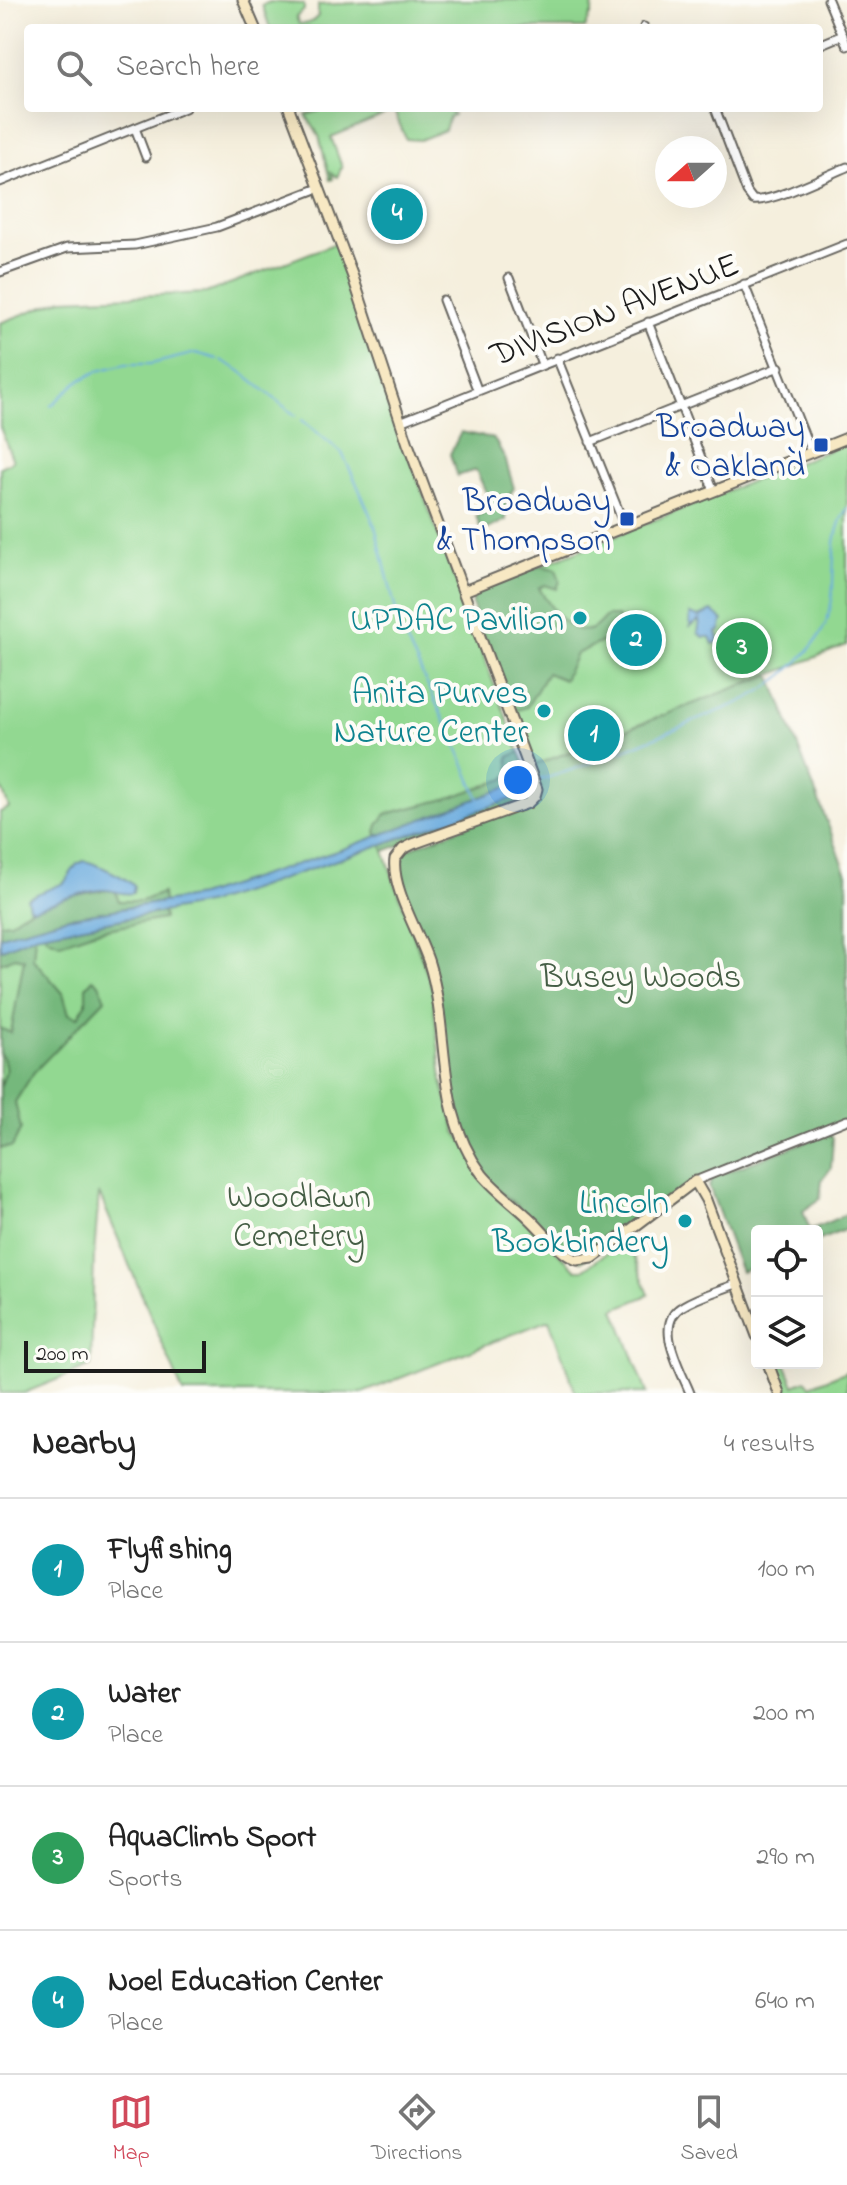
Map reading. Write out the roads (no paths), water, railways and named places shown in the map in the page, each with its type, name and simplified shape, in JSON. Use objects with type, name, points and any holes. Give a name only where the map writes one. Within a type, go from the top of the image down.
[{"type":"street","points":[[243,0],[253,24]]},
{"type":"street","points":[[828,0],[847,46]]},
{"type":"street","points":[[823,43],[843,35]]},
{"type":"street","points":[[0,182],[175,112]]},
{"type":"street","points":[[290,112],[366,315],[400,422],[537,793],[528,803],[405,847],[395,859],[395,871],[435,986],[449,1101],[473,1161],[501,1193],[572,1258],[581,1261],[588,1260],[609,1246],[695,1181],[847,1120]]},
{"type":"street","points":[[717,112],[747,192],[753,200],[774,197],[847,167]]},
{"type":"street","points":[[135,128],[146,157]]},
{"type":"street","points":[[0,272],[67,248],[135,245],[217,227],[319,188]]},
{"type":"street","name":"DIVISION AVENUE","points":[[400,422],[847,244]]},
{"type":"street","points":[[509,278],[542,364]]},
{"type":"street","points":[[744,284],[811,452]]},
{"type":"street","points":[[443,300],[477,389]]},
{"type":"street","points":[[648,322],[714,491]]},
{"type":"street","points":[[557,358],[625,527]]},
{"type":"street","points":[[590,442],[779,367]]},
{"type":"street","points":[[464,591],[847,438]]},
{"type":"street","points":[[695,1181],[706,1200],[751,1321]]},
{"type":"street","points":[[690,1393],[672,1348],[669,1332],[671,1319],[682,1306],[736,1284]]},
{"type":"street","points":[[770,1369],[779,1393]]},
{"type":"water","points":[[712,611],[723,620],[717,632],[720,642],[713,644],[710,637],[698,633],[700,620],[690,627],[690,614],[699,617]]},
{"type":"water","points":[[529,779],[532,792],[251,890],[206,904],[35,935],[0,950],[0,937],[4,935],[65,918],[199,896],[343,849]]},
{"type":"water","points":[[84,861],[125,879],[134,886],[133,893],[93,891],[34,909],[29,907],[27,898],[64,883],[77,864]]},
{"type":"waterway","points":[[51,406],[77,382],[98,371],[125,364],[151,364],[196,353],[217,359]]},
{"type":"waterway","points":[[221,360],[239,370],[296,416]]},
{"type":"waterway","points":[[302,420],[342,453],[355,480],[375,526],[400,627],[452,737]]},
{"type":"waterway","points":[[536,781],[575,769],[729,707],[758,693],[790,669],[817,639],[828,616],[832,601],[836,538],[847,508]]},
{"type":"waterway","points":[[455,742],[479,799]]},
{"type":"place","name":"Noel Education Center","points":[[397,214]]},
{"type":"place","name":"Broadway & Oakland","points":[[821,445]]},
{"type":"place","name":"Broadway & Thompson","points":[[627,519]]},
{"type":"place","name":"UPDAC Pavilion","points":[[580,618]]},
{"type":"place","name":"Water","points":[[636,640]]},
{"type":"place","name":"AquaClimb Sport","points":[[742,648]]},
{"type":"place","name":"Anita Purves Nature Center","points":[[544,711]]},
{"type":"place","name":"Flyfishing","points":[[594,735]]},
{"type":"place","name":"Lincoln Bookbindery","points":[[685,1221]]},
{"type":"park label","name":"Busey Woods","points":[[641,975]]},
{"type":"park label","name":"Woodlawn Cemetery","points":[[299,1214]]}]
